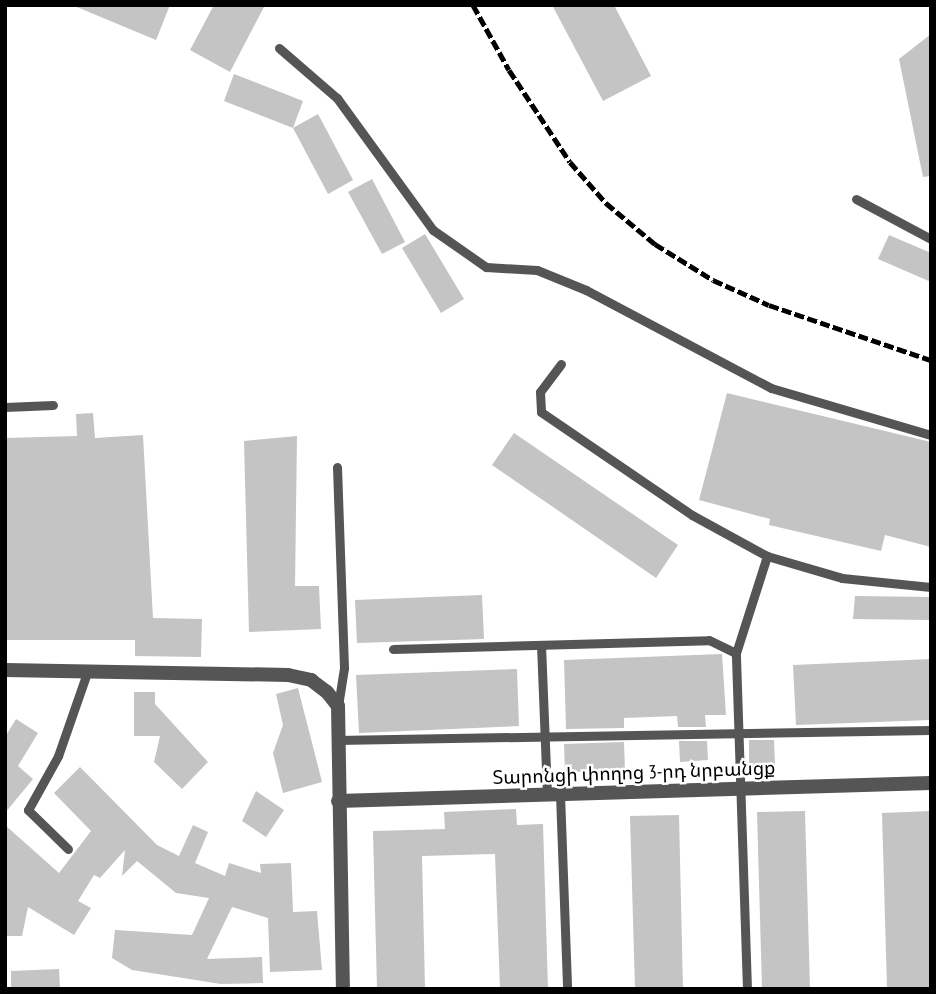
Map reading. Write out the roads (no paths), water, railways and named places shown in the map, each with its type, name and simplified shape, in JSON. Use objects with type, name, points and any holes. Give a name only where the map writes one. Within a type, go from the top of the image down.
[{"type":"street","points":[[5,670],[89,668],[288,675],[311,680],[338,706],[336,740],[343,989]]},
{"type":"street","name":"Տարոնցի փողոց 3-րդ նրբանցք","points":[[338,801],[931,783]]},
{"type":"lane","points":[[279,48],[337,98],[433,230],[486,267],[537,270],[586,290],[771,388],[931,435]]},
{"type":"lane","points":[[856,199],[931,239]]},
{"type":"lane","points":[[561,365],[540,393],[541,412],[692,515],[767,556],[842,578],[931,587]]},
{"type":"lane","points":[[5,407],[53,405]]},
{"type":"lane","points":[[337,467],[344,667],[338,706]]},
{"type":"lane","points":[[747,989],[736,653],[767,556]]},
{"type":"lane","points":[[393,649],[709,640],[736,653]]},
{"type":"lane","points":[[541,645],[545,736],[553,794],[567,989]]},
{"type":"lane","points":[[68,849],[28,810],[58,756],[89,668]]},
{"type":"lane","points":[[336,740],[931,730]]},
{"type":"railway","points":[[473,5],[509,70],[570,162],[606,203],[655,244],[713,280],[769,305],[931,360]]}]
